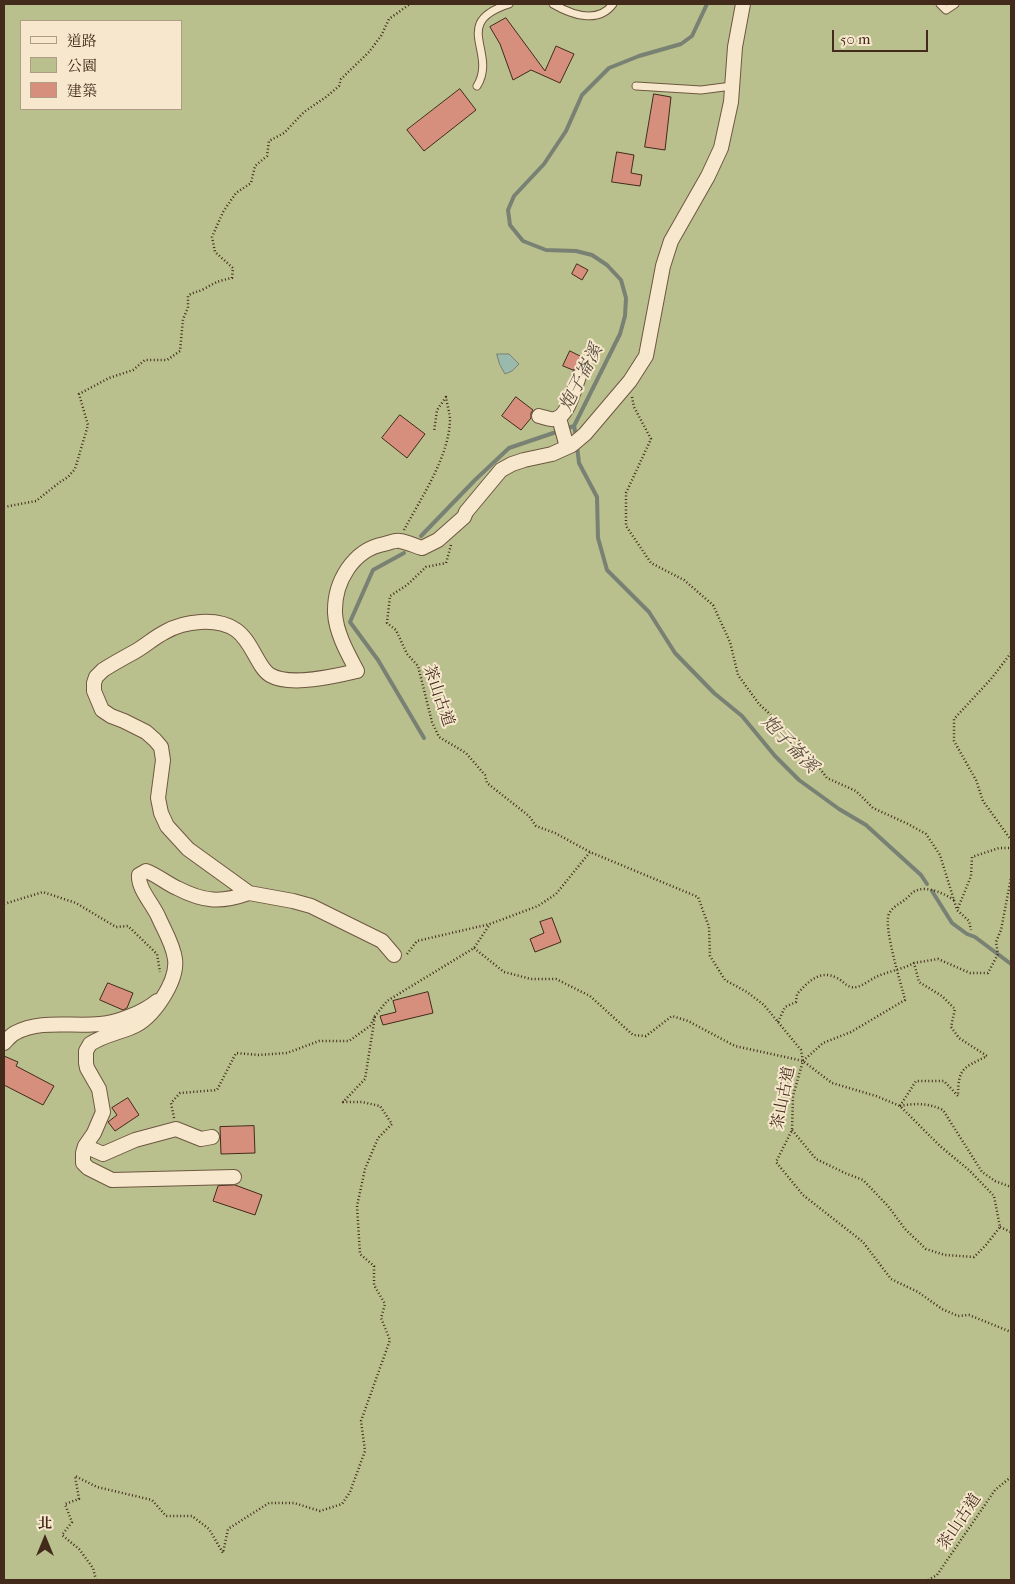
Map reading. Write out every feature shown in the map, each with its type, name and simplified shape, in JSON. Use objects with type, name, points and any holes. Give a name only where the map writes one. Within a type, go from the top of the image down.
[{"type":"street","points":[[249,893],[188,849],[167,826],[160,813],[158,798],[163,760],[161,747],[146,732],[102,710],[94,691],[96,677],[103,670],[166,631],[207,622],[221,624],[235,630],[252,647],[263,667],[272,677],[285,680],[323,679],[357,671],[347,652],[335,615],[338,586],[353,560],[374,546],[399,540],[422,548],[438,540],[464,517],[466,512],[501,470],[512,464],[552,454],[585,434],[630,381],[646,356],[663,266],[671,241],[708,176],[721,148],[727,125],[735,47],[743,4]]},
{"type":"street","points":[[539,416],[553,420],[559,418],[567,408],[579,376]]},
{"type":"street","points":[[559,418],[568,443]]},
{"type":"street","points":[[234,1177],[112,1180],[88,1168],[83,1163],[85,1146],[94,1133],[103,1112],[100,1089],[87,1068],[86,1051],[90,1044],[110,1033],[136,1025],[152,1014],[164,996],[174,975],[175,959],[170,941],[156,911],[139,882],[139,875],[146,870],[177,888],[206,899],[228,900],[249,893],[276,897],[310,906],[382,941],[394,955]]},
{"type":"street","points":[[4,1043],[15,1033],[35,1027],[54,1024],[101,1024],[119,1020],[155,1003],[164,996]]},
{"type":"street","points":[[85,1146],[103,1154],[135,1140],[176,1129],[201,1139],[212,1137]]},
{"type":"lane","points":[[477,86],[481,79],[483,64],[478,27],[482,18],[488,13],[509,4]]},
{"type":"lane","points":[[553,4],[573,14],[591,17],[601,14],[613,4]]},
{"type":"lane","points":[[940,4],[946,10],[955,4]]},
{"type":"lane","points":[[636,86],[701,90],[732,86]]},
{"type":"path","points":[[4,507],[36,501],[68,477],[75,469],[88,425],[79,394],[109,378],[133,370],[145,360],[168,360],[180,351],[183,319],[188,308],[188,296],[195,291],[202,290],[212,282],[232,278],[233,268],[215,252],[212,237],[222,212],[236,193],[251,184],[255,166],[267,156],[269,141],[284,134],[304,112],[339,86],[341,79],[370,52],[381,36],[389,19],[410,4]]},
{"type":"path","points":[[630,381],[634,407],[651,439],[626,493],[626,526],[651,563],[684,580],[713,605],[730,642],[738,675],[759,704],[799,741],[827,778],[856,791],[873,808],[926,834],[940,855],[957,910],[969,921],[972,930]]},
{"type":"path","points":[[399,540],[435,473],[448,437],[450,419],[446,397],[436,410],[434,432]]},
{"type":"path","name":"茶山古道","points":[[451,545],[446,563],[426,567],[407,585],[390,596],[387,624],[396,630],[407,654],[418,666],[432,722],[439,737],[466,753],[485,775],[487,783],[529,816],[536,826],[555,833],[590,852],[698,897],[709,927],[710,956],[725,980],[747,992],[764,1005],[801,1050],[803,1061],[793,1096],[792,1130],[776,1162],[803,1195],[863,1242],[891,1279],[918,1292],[942,1310],[958,1316],[969,1315],[1011,1332]]},
{"type":"path","points":[[1011,653],[954,719],[954,741],[976,780],[984,801],[1011,840]]},
{"type":"path","points":[[957,910],[971,876],[972,856],[999,848],[1011,848]]},
{"type":"path","points":[[394,955],[404,958],[417,941],[490,924],[538,906],[556,894],[590,852]]},
{"type":"path","points":[[778,1022],[785,1008],[796,1002],[797,994],[816,977],[826,974],[838,978],[845,986],[856,987],[875,977],[914,963],[938,959],[970,974],[988,973],[998,954],[996,942],[1001,930],[1011,878]]},
{"type":"path","points":[[803,1061],[823,1043],[851,1032],[905,1000],[892,953],[888,928],[888,916],[894,906],[920,889],[942,893],[954,900]]},
{"type":"path","points":[[4,904],[43,892],[76,904],[116,927],[128,926],[157,954],[160,974],[170,982]]},
{"type":"path","points":[[176,1129],[171,1103],[180,1093],[217,1090],[236,1053],[259,1055],[287,1053],[320,1041],[349,1041],[370,1026],[387,1001],[474,948],[490,924]]},
{"type":"path","points":[[474,948],[504,972],[531,979],[556,979],[590,996],[633,1035],[646,1036],[672,1016],[688,1021],[735,1046],[803,1061],[832,1083],[876,1096],[900,1106],[994,1196],[1000,1227],[974,1257],[945,1255],[926,1249],[905,1229],[888,1206],[863,1180],[816,1159],[792,1130]]},
{"type":"path","points":[[900,1106],[916,1082],[944,1081],[958,1096],[958,1079],[963,1068],[987,1056],[959,1038],[952,1027],[955,1008],[942,996],[919,982],[914,963]]},
{"type":"path","points":[[96,1580],[94,1568],[79,1549],[62,1535],[72,1522],[65,1504],[79,1499],[75,1476],[97,1487],[152,1500],[166,1516],[192,1516],[209,1529],[222,1552],[228,1529],[269,1502],[294,1502],[320,1511],[342,1504],[350,1492],[365,1452],[361,1421],[390,1340],[381,1318],[385,1304],[374,1285],[374,1266],[360,1254],[357,1206],[368,1161],[378,1138],[392,1124],[380,1106],[362,1102],[343,1102],[365,1078],[375,1016]]},
{"type":"path","points":[[900,1106],[933,1104],[943,1110],[982,1172],[994,1181],[1011,1187]]},
{"type":"path","points":[[1000,1227],[1011,1232]]},
{"type":"path","name":"茶山古道","points":[[928,1580],[937,1575],[997,1488],[1011,1477]]},
{"type":"green space","points":[[4,4],[1011,4],[1011,1580],[4,1580]]},
{"type":"shaded area","points":[[497,354],[509,354],[519,364],[512,371],[505,374]]},
{"type":"building","points":[[506,18],[545,71],[556,46],[574,54],[560,83],[531,70],[513,80],[500,44],[490,27]]},
{"type":"building","points":[[460,89],[476,110],[424,151],[407,130]]},
{"type":"building","points":[[654,94],[671,97],[665,150],[645,147]]},
{"type":"building","points":[[617,152],[634,155],[631,173],[642,175],[640,186],[612,182]]},
{"type":"building","points":[[577,264],[588,270],[582,280],[572,274]]},
{"type":"building","points":[[570,351],[582,357],[577,368],[573,370],[563,366]]},
{"type":"building","points":[[516,397],[533,410],[531,418],[521,430],[502,416]]},
{"type":"building","points":[[400,415],[425,434],[407,458],[382,438]]},
{"type":"building","points":[[552,918],[561,942],[535,952],[530,939],[544,933],[540,922]]},
{"type":"building","points":[[108,983],[133,993],[127,1008],[123,1010],[100,1000]]},
{"type":"building","points":[[428,992],[433,1013],[383,1025],[380,1016],[396,1012],[393,1001]]},
{"type":"building","points":[[4,1056],[18,1062],[16,1066],[54,1086],[43,1105],[4,1085]]},
{"type":"building","points":[[128,1098],[139,1115],[115,1131],[108,1122],[117,1115],[112,1108]]},
{"type":"building","points":[[254,1126],[255,1153],[221,1154],[220,1127]]},
{"type":"building","points":[[235,1185],[262,1195],[255,1215],[213,1201],[218,1186]]},
{"type":"waterway","name":"炮子崙溪","points":[[576,436],[574,426],[620,334],[625,316],[626,298],[621,280],[607,265],[592,255],[576,251],[546,250],[523,241],[510,225],[508,210],[514,196],[544,164],[566,131],[582,95],[609,68],[639,56],[681,44],[692,36],[707,4]]},
{"type":"waterway","points":[[421,536],[509,448],[574,426]]},
{"type":"waterway","name":"炮子崙溪","points":[[577,446],[579,463],[597,497],[598,538],[607,570],[649,612],[675,653],[714,693],[742,716],[775,756],[799,780],[839,809],[866,825],[921,875],[927,884]]},
{"type":"waterway","points":[[404,553],[373,570],[350,622],[378,660],[424,738]]},
{"type":"waterway","name":"炮子崙溪","points":[[932,891],[952,923],[967,934],[975,937],[1011,964]]}]
